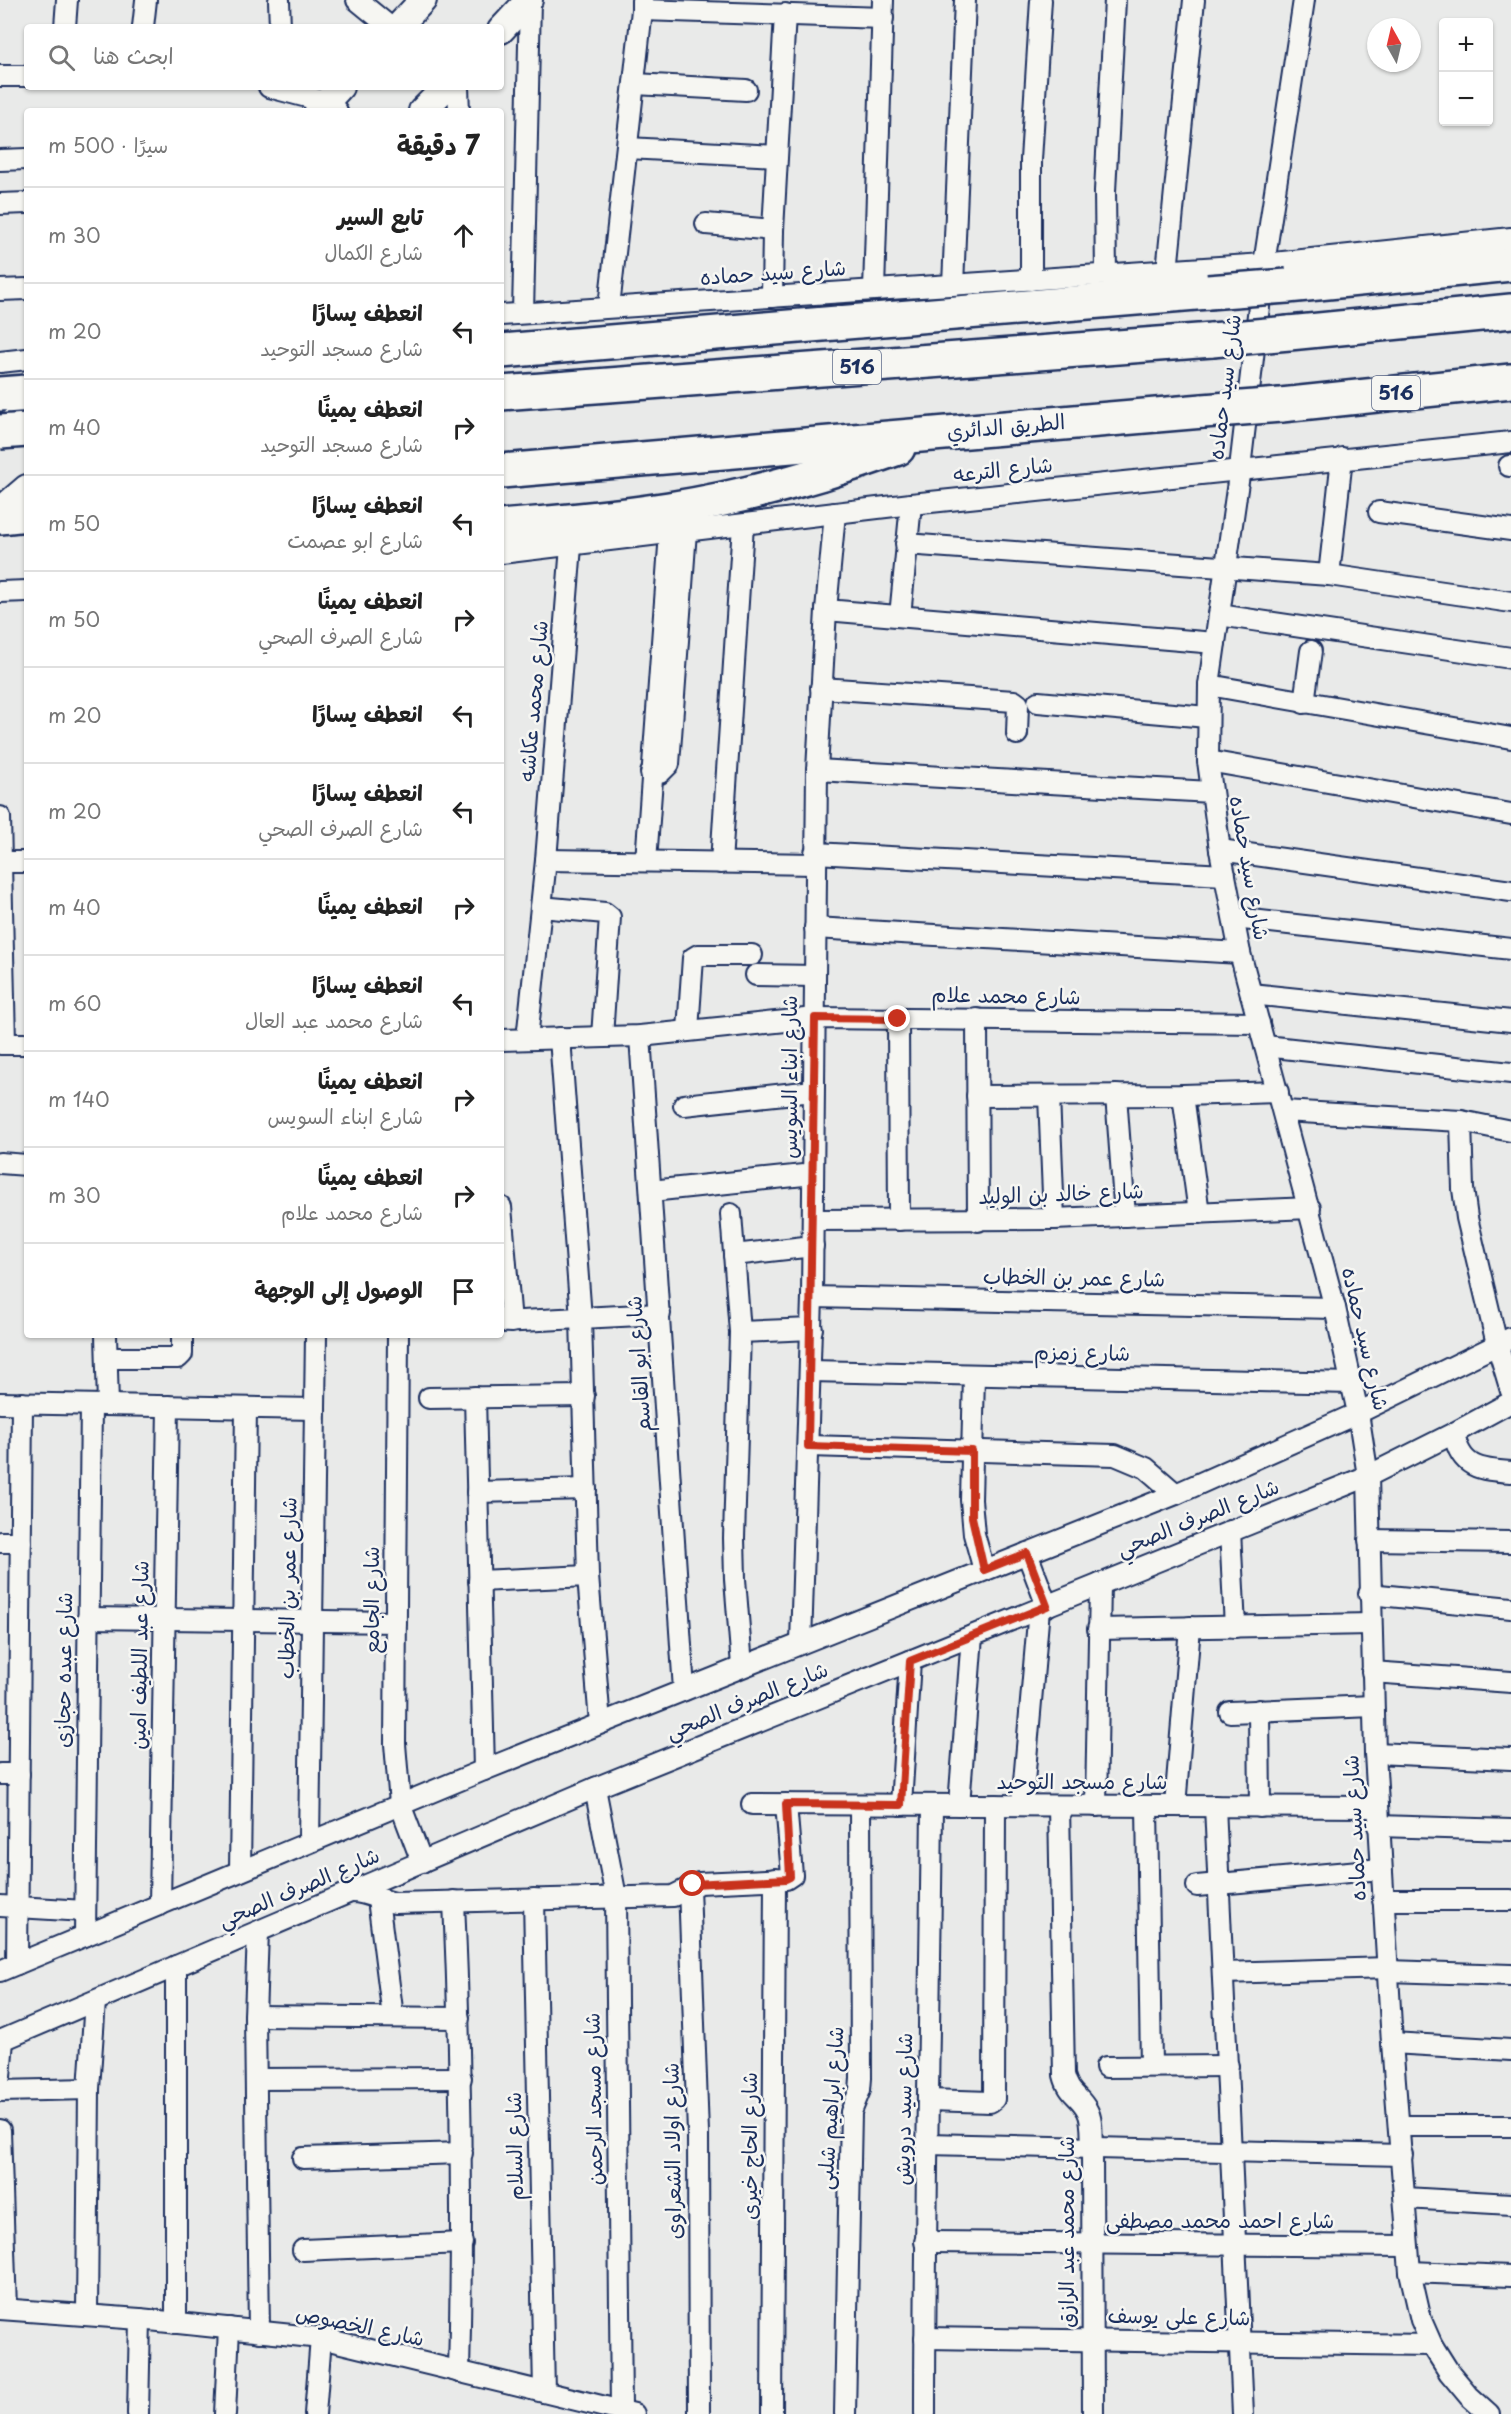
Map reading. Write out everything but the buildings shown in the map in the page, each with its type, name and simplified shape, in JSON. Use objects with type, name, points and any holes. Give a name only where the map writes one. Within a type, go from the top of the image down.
[{"type":"highway","name":"516","points":[[504,351],[1208,292],[1276,275],[1511,264]]},
{"type":"highway","name":"516","points":[[504,393],[1212,340],[1511,311]]},
{"type":"highway","name":"الطريق الدائري","points":[[504,471],[1281,405],[1511,381]]},
{"type":"highway","points":[[0,394],[24,392]]},
{"type":"highway","points":[[0,433],[24,430]]},
{"type":"highway","points":[[504,527],[624,516],[717,500],[809,478],[943,433]]},
{"type":"highway","points":[[0,517],[24,514]]},
{"type":"street","points":[[65,24],[68,0]]},
{"type":"street","points":[[143,24],[146,0]]},
{"type":"street","points":[[279,0],[280,24]]},
{"type":"street","points":[[357,0],[386,24]]},
{"type":"street","points":[[401,24],[423,0]]},
{"type":"street","points":[[504,27],[529,0]]},
{"type":"street","points":[[523,313],[529,0]]},
{"type":"street","points":[[953,285],[965,0]]},
{"type":"street","points":[[1031,280],[1031,160],[1041,0]]},
{"type":"street","points":[[1107,275],[1104,191],[1115,0]]},
{"type":"street","points":[[1167,271],[1194,0]]},
{"type":"street","name":"شارع سيد حماده","points":[[1304,0],[1276,275],[1240,468],[1209,685],[1208,761],[1220,850],[1240,953],[1335,1308],[1358,1413],[1368,1476],[1374,1753],[1392,2043],[1405,2198],[1406,2246],[1410,2272],[1421,2320],[1432,2345],[1455,2380],[1489,2414]]},
{"type":"street","points":[[609,308],[642,5],[719,6],[785,14],[883,9],[874,290]]},
{"type":"street","points":[[772,297],[773,230],[785,14]]},
{"type":"street","points":[[0,76],[24,76]]},
{"type":"street","points":[[635,84],[746,90]]},
{"type":"street","points":[[284,90],[330,103]]},
{"type":"street","points":[[425,108],[443,90]]},
{"type":"street","points":[[458,90],[459,108]]},
{"type":"street","points":[[628,148],[777,156]]},
{"type":"street","points":[[0,160],[24,159]]},
{"type":"street","points":[[0,204],[24,203]]},
{"type":"street","points":[[706,225],[773,230]]},
{"type":"street","name":"شارع سيد حماده","points":[[504,315],[1167,271],[1276,275],[1511,238]]},
{"type":"street","points":[[0,290],[24,289]]},
{"type":"street","points":[[0,362],[24,359]]},
{"type":"street","points":[[0,433],[24,411]]},
{"type":"street","name":"شارع الترعه","points":[[504,553],[911,504],[1240,468],[1511,442]]},
{"type":"street","points":[[1329,575],[1342,458]]},
{"type":"street","points":[[0,511],[24,491]]},
{"type":"street","points":[[900,616],[911,504]]},
{"type":"street","points":[[1379,512],[1511,530]]},
{"type":"street","name":"شارع ابناء السويس","points":[[801,1643],[812,1329],[817,770],[826,610],[835,513]]},
{"type":"street","points":[[721,863],[743,525]]},
{"type":"street","points":[[646,861],[651,773],[660,773],[669,764],[678,532]]},
{"type":"street","points":[[906,544],[1329,575],[1511,602]]},
{"type":"street","name":"شارع محمد عكاشه","points":[[527,1039],[546,860],[571,546]]},
{"type":"street","points":[[0,592],[24,591]]},
{"type":"street","points":[[826,610],[1215,643]]},
{"type":"street","points":[[1219,615],[1511,658]]},
{"type":"street","points":[[1304,702],[1311,651]]},
{"type":"street","points":[[1209,685],[1511,738]]},
{"type":"street","points":[[821,688],[1014,701],[1018,704],[1017,734]]},
{"type":"street","points":[[1038,702],[1207,717]]},
{"type":"street","points":[[1208,761],[1511,814]]},
{"type":"street","points":[[817,770],[1211,792]]},
{"type":"street","points":[[0,817],[3,1044],[24,1044]]},
{"type":"street","points":[[1220,850],[1511,891]]},
{"type":"street","points":[[546,860],[721,863],[815,858],[1225,875]]},
{"type":"street","points":[[1,862],[24,862]]},
{"type":"street","points":[[541,907],[605,913],[610,916],[602,1037]]},
{"type":"street","points":[[1234,918],[1511,950]]},
{"type":"street","points":[[814,928],[1240,953]]},
{"type":"street","points":[[688,1030],[693,958],[698,955],[752,955]]},
{"type":"street","points":[[756,975],[815,976]]},
{"type":"street","points":[[1251,994],[1511,1021]]},
{"type":"street","name":"شارع محمد علام","points":[[504,1040],[640,1036],[815,1018],[1259,1023]]},
{"type":"street","points":[[898,1019],[900,1220]]},
{"type":"street","points":[[977,1019],[978,1221]]},
{"type":"street","name":"شارع ابو القاسم","points":[[640,1036],[684,1690]]},
{"type":"street","points":[[560,1038],[581,1318],[588,1576],[600,1723]]},
{"type":"street","points":[[1265,1046],[1511,1073]]},
{"type":"street","points":[[684,1105],[813,1091]]},
{"type":"street","points":[[1116,1095],[1125,1216]]},
{"type":"street","points":[[978,1096],[1183,1095],[1280,1101],[1461,1121],[1511,1131]]},
{"type":"street","points":[[1183,1095],[1199,1213]]},
{"type":"street","points":[[1049,1096],[1054,1220]]},
{"type":"street","points":[[1461,1121],[1463,1189],[1467,1218],[1504,1341],[1511,1391]]},
{"type":"street","points":[[0,1163],[24,1165]]},
{"type":"street","points":[[651,1191],[813,1174]]},
{"type":"street","name":"شارع خالد بن الوليد","points":[[813,1220],[1054,1220],[1310,1208]]},
{"type":"street","points":[[731,1214],[740,1332],[734,1538],[735,1589],[742,1666]]},
{"type":"street","points":[[734,1255],[813,1246]]},
{"type":"street","points":[[504,1276],[506,1322],[660,1314]]},
{"type":"street","name":"شارع عمر بن الخطاب","points":[[812,1297],[1335,1308]]},
{"type":"street","points":[[740,1332],[812,1329]]},
{"type":"street","name":"شارع عبده حجازى","points":[[85,1936],[88,1618],[100,1405],[107,1358],[106,1338]]},
{"type":"street","points":[[107,1358],[178,1358],[183,1353],[182,1338]]},
{"type":"street","name":"شارع عمر بن الخطاب","points":[[309,1842],[316,1338]]},
{"type":"street","name":"شارع الجامع","points":[[398,1338],[395,1744],[400,1804],[422,1862]]},
{"type":"street","name":"شارع الصرف الصحي","points":[[9,1967],[400,1804],[1176,1494],[1358,1413],[1504,1341]]},
{"type":"street","name":"شارع زمزم","points":[[810,1371],[1352,1383]]},
{"type":"street","points":[[974,1375],[972,1517],[984,1570]]},
{"type":"street","points":[[429,1398],[584,1396]]},
{"type":"street","points":[[475,1397],[484,1770]]},
{"type":"street","points":[[0,1402],[315,1409]]},
{"type":"street","name":"شارع الصرف الصحي","points":[[1,2041],[595,1788],[1368,1476],[1511,1402]]},
{"type":"street","points":[[9,1967],[9,1774],[21,1542],[22,1403]]},
{"type":"street","name":"شارع عبد اللطيف امين","points":[[160,1905],[168,1406]]},
{"type":"street","points":[[240,1871],[246,1408]]},
{"type":"street","points":[[1454,1433],[1459,1454],[1471,1465],[1486,1470],[1511,1472]]},
{"type":"street","points":[[808,1446],[1115,1455],[1146,1468],[1176,1494]]},
{"type":"street","points":[[477,1492],[586,1489]]},
{"type":"street","points":[[1230,1531],[1235,1627]]},
{"type":"street","points":[[1369,1540],[1511,1542]]},
{"type":"street","points":[[0,1542],[21,1542]]},
{"type":"street","points":[[1022,1805],[1043,1607],[1027,1553]]},
{"type":"street","points":[[479,1581],[588,1576]]},
{"type":"street","points":[[1096,1806],[1100,1584]]},
{"type":"street","points":[[1369,1594],[1511,1608]]},
{"type":"street","points":[[88,1618],[396,1622]]},
{"type":"street","points":[[1098,1629],[1371,1624]]},
{"type":"street","points":[[1174,1806],[1190,1627]]},
{"type":"street","points":[[959,1805],[972,1636]]},
{"type":"street","points":[[901,1805],[910,1661]]},
{"type":"street","points":[[1372,1672],[1511,1682]]},
{"type":"street","points":[[1230,1712],[1373,1706]]},
{"type":"street","points":[[1259,1710],[1260,1807]]},
{"type":"street","points":[[1374,1753],[1511,1759]]},
{"type":"street","name":"شارع مسجد الرحمن","points":[[595,1788],[616,1897],[628,2413]]},
{"type":"street","name":"شارع مسجد التوحيد","points":[[752,1804],[1260,1807],[1378,1816],[1511,1830]]},
{"type":"street","points":[[352,1892],[362,1892],[395,1903],[673,1896],[699,1883],[786,1879],[792,1875],[786,1804]]},
{"type":"street","name":"شارع ابراهيم شلبى","points":[[845,2414],[851,2112],[860,2090],[861,2078],[860,1804]]},
{"type":"street","name":"شارع سيد درويش","points":[[925,2414],[925,2242],[932,1805]]},
{"type":"street","points":[[929,2100],[990,2102],[994,2099],[995,1805]]},
{"type":"street","name":"شارع محمد عبد الرازق","points":[[1059,1806],[1064,2075],[1072,2094],[1084,2105],[1090,2116],[1092,2148],[1093,2414]]},
{"type":"street","points":[[1147,1806],[1150,2066]]},
{"type":"street","points":[[1215,1806],[1243,2414]]},
{"type":"street","points":[[1197,1886],[1381,1869]]},
{"type":"street","name":"شارع الحاج خيرى","points":[[772,2414],[775,1879]]},
{"type":"street","name":"شارع اولاد الشعراوى","points":[[688,1887],[698,2133],[699,2414]]},
{"type":"street","points":[[378,1899],[393,2017]]},
{"type":"street","name":"شارع السلام","points":[[534,1899],[544,2392]]},
{"type":"street","points":[[1383,1900],[1511,1900]]},
{"type":"street","points":[[454,1901],[462,2153],[459,2372]]},
{"type":"street","points":[[9,1907],[85,1911]]},
{"type":"street","points":[[258,1932],[255,2016],[259,2332]]},
{"type":"street","points":[[176,1966],[176,2323]]},
{"type":"street","points":[[1224,1972],[1388,1970],[1511,1975]]},
{"type":"street","points":[[87,2314],[89,2089],[95,2001]]},
{"type":"street","points":[[255,2016],[459,2018]]},
{"type":"street","points":[[0,2077],[1,2041]]},
{"type":"street","points":[[1392,2043],[1511,2050]]},
{"type":"street","points":[[1107,2067],[1228,2066]]},
{"type":"street","points":[[256,2079],[460,2078]]},
{"type":"street","points":[[0,2091],[89,2089]]},
{"type":"street","points":[[1399,2126],[1511,2126]]},
{"type":"street","points":[[0,2130],[3,2309]]},
{"type":"street","points":[[927,2144],[1402,2155]]},
{"type":"street","points":[[303,2158],[462,2153]]},
{"type":"street","points":[[1405,2198],[1511,2204]]},
{"type":"street","name":"شارع احمد محمد مصطفى","points":[[925,2242],[1406,2246]]},
{"type":"street","points":[[303,2250],[462,2243]]},
{"type":"street","points":[[1410,2272],[1511,2276]]},
{"type":"street","name":"شارع الخصوص","points":[[3,2309],[87,2314],[321,2338],[628,2413]]},
{"type":"street","points":[[138,2414],[140,2319]]},
{"type":"street","points":[[225,2414],[229,2328]]},
{"type":"street","points":[[315,2414],[321,2338]]},
{"type":"street","name":"شارع على يوسف","points":[[925,2338],[1432,2345]]},
{"type":"route","points":[[693,1884],[788,1879],[792,1875],[786,1804],[901,1805],[910,1661],[1047,1606],[1027,1553],[984,1570],[974,1534],[972,1517],[972,1451],[808,1446],[815,1018],[898,1019]]}]
